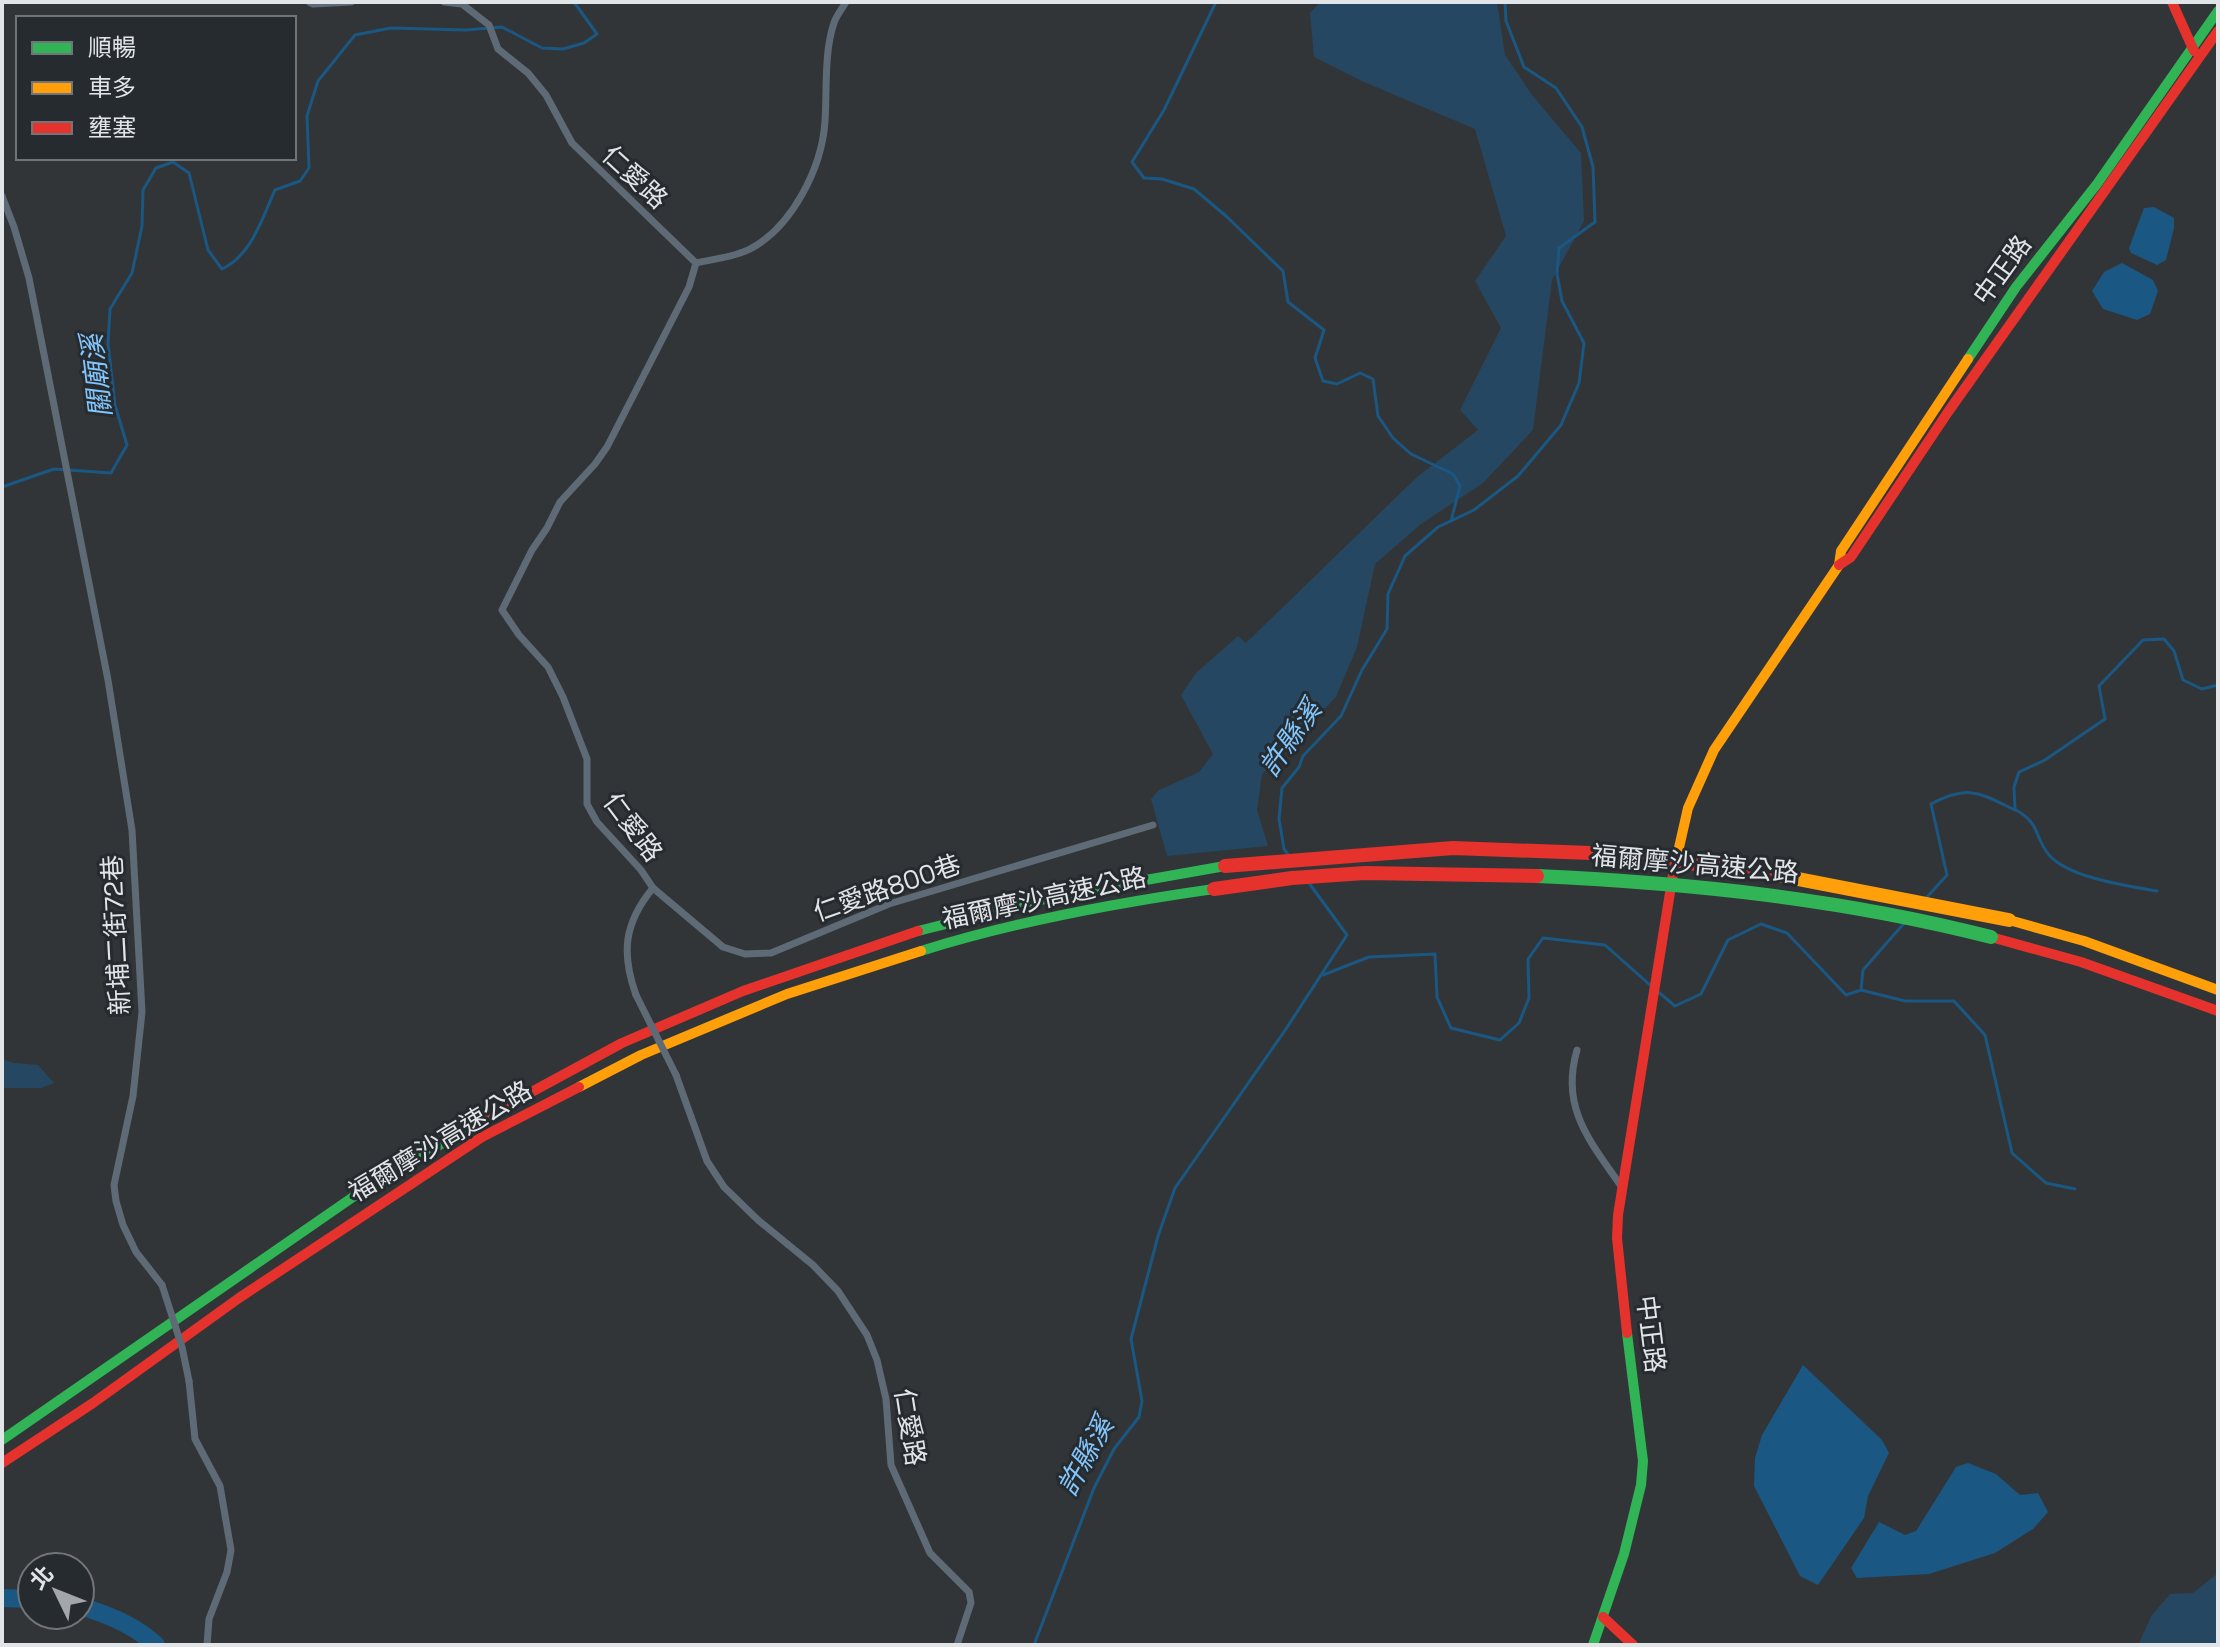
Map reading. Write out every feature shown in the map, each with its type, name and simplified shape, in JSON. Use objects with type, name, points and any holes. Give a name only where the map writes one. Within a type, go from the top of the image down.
[{"type":"main road","points":[[2172,2],[2196,53]]},
{"type":"main road","name":"中正路","points":[[2196,53],[2218,11]]},
{"type":"main road","name":"中正路","points":[[1593,1645],[1636,1512],[1643,1461],[1617,1238],[1621,1186],[1662,925],[1685,820],[1705,767],[1839,565],[1841,551],[2016,287],[2196,53],[2218,31]]},
{"type":"main road","name":"福爾摩沙高速公路","points":[[2,1440],[353,1197],[471,1125],[622,1043],[743,991],[900,936],[1061,895],[1225,866],[1453,848],[1617,854],[1791,876],[2009,920],[2084,941],[2218,990]]},
{"type":"main road","name":"福爾摩沙高速公路","points":[[2,1463],[93,1403],[239,1298],[482,1137],[641,1055],[787,994],[963,938],[1118,903],[1293,878],[1459,872],[1680,883],[1799,896],[1947,925],[2081,962],[2218,1011]]},
{"type":"main road","points":[[1603,1617],[1633,1645]]},
{"type":"street","points":[[309,2],[351,2]]},
{"type":"street","name":"仁愛路","points":[[444,2],[462,4],[489,25],[498,49],[528,73],[546,95],[572,143],[696,263],[678,309],[607,447],[560,502],[502,610],[519,635],[548,667],[563,697],[587,759],[587,804],[597,822],[653,888],[641,903],[633,921],[627,943],[627,969],[636,995],[676,1075],[707,1161],[724,1187],[830,1282],[867,1335],[877,1360],[886,1399],[891,1465],[930,1553],[969,1592],[971,1603],[957,1645]]},
{"type":"street","points":[[696,263],[748,251],[777,230],[803,190],[822,146],[824,88],[834,23],[846,2]]},
{"type":"street","name":"新埔二街72巷","points":[[2,196],[29,278],[108,680],[132,830],[142,1012],[133,1096],[114,1185],[119,1213],[129,1238],[162,1285],[189,1381],[195,1439],[220,1486],[231,1550],[227,1572],[209,1619],[207,1645]]},
{"type":"street","name":"仁愛路800巷","points":[[653,888],[723,947],[745,954],[771,953],[889,904],[1153,825]]},
{"type":"street","points":[[1577,1050],[1571,1072],[1573,1103],[1581,1127],[1621,1186]]},
{"type":"shaded area","points":[[1320,2],[1497,2],[1505,55],[1532,95],[1581,153],[1584,221],[1552,280],[1533,430],[1483,483],[1421,524],[1375,564],[1357,647],[1336,697],[1262,774],[1257,810],[1268,846],[1167,856],[1151,799],[1159,790],[1199,772],[1213,754],[1181,695],[1196,673],[1238,636],[1246,643],[1417,477],[1478,430],[1460,410],[1501,328],[1475,281],[1506,236],[1475,129],[1364,82],[1314,57],[1310,13]]},
{"type":"shaded area","points":[[2154,207],[2174,218],[2166,260],[2157,265],[2131,253],[2129,248],[2144,208]]},
{"type":"shaded area","points":[[2122,263],[2153,280],[2158,291],[2150,314],[2137,320],[2103,309],[2092,291],[2104,272]]},
{"type":"shaded area","points":[[2,1059],[38,1065],[54,1083],[41,1088],[2,1088]]},
{"type":"shaded area","points":[[1803,1365],[1882,1440],[1889,1453],[1868,1496],[1864,1518],[1818,1585],[1800,1576],[1754,1486],[1755,1458],[1762,1435]]},
{"type":"shaded area","points":[[1968,1463],[1996,1474],[2020,1495],[2038,1493],[2048,1512],[2033,1529],[1995,1553],[1929,1574],[1857,1578],[1851,1568],[1879,1522],[1905,1535],[1916,1531],[1956,1467]]},
{"type":"shaded area","points":[[2218,1573],[2218,1645],[2138,1645],[2152,1615],[2170,1594],[2193,1593]]},
{"type":"waterway","name":"關廟溪","points":[[2,487],[54,469],[111,473],[127,445],[115,405],[108,344],[110,309],[132,273],[142,226],[143,190],[156,168],[173,162],[189,173],[208,250],[222,269],[249,245],[275,190],[300,181],[309,168],[307,116],[318,81],[355,35],[391,28],[466,30],[502,27],[542,48],[563,49],[584,43],[597,34],[574,2]]},
{"type":"waterway","points":[[1216,2],[1164,110],[1132,162],[1144,178],[1162,179],[1194,189],[1283,271],[1288,302],[1324,330],[1315,358],[1323,381],[1337,384],[1360,373],[1373,379],[1378,416],[1393,438],[1411,454],[1453,474],[1460,486],[1451,521]]},
{"type":"waterway","name":"許縣溪","points":[[1290,857],[1284,849],[1279,819],[1282,788],[1299,767],[1303,756],[1341,716],[1362,670],[1387,629],[1388,594],[1405,556],[1438,527],[1474,510],[1518,476],[1561,425],[1579,383],[1584,343],[1562,301],[1557,274],[1559,248],[1595,222],[1593,167],[1582,127],[1556,88],[1524,67],[1506,21],[1505,2]]},
{"type":"waterway","points":[[1927,897],[1947,875],[1931,804],[1955,794],[1974,793],[2015,810],[2014,787],[2019,772],[2045,760],[2105,719],[2099,686],[2143,640],[2164,639],[2174,651],[2183,680],[2202,689],[2218,685]]},
{"type":"waterway","points":[[2016,810],[2030,820],[2049,855],[2070,870],[2100,880],[2157,891]]},
{"type":"waterway","name":"許縣溪","points":[[1034,1645],[1094,1488],[1114,1449],[1139,1417],[1142,1401],[1131,1339],[1158,1236],[1175,1188],[1286,1029],[1347,935],[1309,883]]},
{"type":"waterway","points":[[1656,990],[1675,1006],[1701,994],[1728,940],[1761,924],[1787,933],[1846,995],[1861,990],[1863,970],[1906,921]]},
{"type":"waterway","points":[[1323,975],[1369,957],[1435,954],[1437,997],[1451,1028],[1500,1040],[1519,1023],[1529,998],[1528,959],[1543,938],[1605,945],[1650,985]]},
{"type":"waterway","points":[[1861,990],[1905,1001],[1954,1001],[1985,1035],[2012,1153],[2046,1183],[2075,1189]]},
{"type":"waterway","name":"許縣溪","points":[[2,1598],[16,1598]]},
{"type":"waterway","name":"許縣溪","points":[[96,1611],[121,1621],[156,1645]]},
{"type":"traffic: fast","points":[[1968,359],[2016,287],[2097,184],[2218,11]]},
{"type":"traffic: fast","points":[[918,931],[1061,895],[1225,866]]},
{"type":"traffic: fast","points":[[1537,876],[1652,883],[1766,895],[1879,912],[1991,937]]},
{"type":"traffic: fast","points":[[921,951],[1066,914],[1214,889]]},
{"type":"traffic: fast","points":[[2,1440],[353,1197],[491,1114]]},
{"type":"traffic: fast","points":[[1593,1645],[1624,1554],[1641,1485],[1643,1461],[1627,1333]]},
{"type":"traffic: slow","points":[[1673,874],[1688,808],[1714,750],[1839,565],[1841,551],[1968,359]]},
{"type":"traffic: slow","points":[[1767,873],[2009,920]]},
{"type":"traffic: slow","points":[[2009,920],[2084,941],[2218,990]]},
{"type":"traffic: slow","points":[[579,1087],[641,1055],[787,994],[921,951]]},
{"type":"traffic: jam","points":[[2172,2],[2194,51]]},
{"type":"traffic: jam","points":[[1839,565],[1851,557],[1948,412],[2218,31]]},
{"type":"traffic: jam","points":[[1225,866],[1453,848],[1617,854],[1767,873]]},
{"type":"traffic: jam","points":[[1214,889],[1292,878],[1365,873],[1537,876]]},
{"type":"traffic: jam","points":[[1627,1333],[1617,1238],[1618,1215],[1673,874]]},
{"type":"traffic: jam","points":[[491,1114],[622,1043],[743,991],[918,931]]},
{"type":"traffic: jam","points":[[1991,937],[2081,962],[2218,1011]]},
{"type":"traffic: jam","points":[[2,1463],[93,1403],[239,1298],[482,1137],[579,1087]]},
{"type":"traffic: jam","points":[[1603,1617],[1633,1645]]}]
